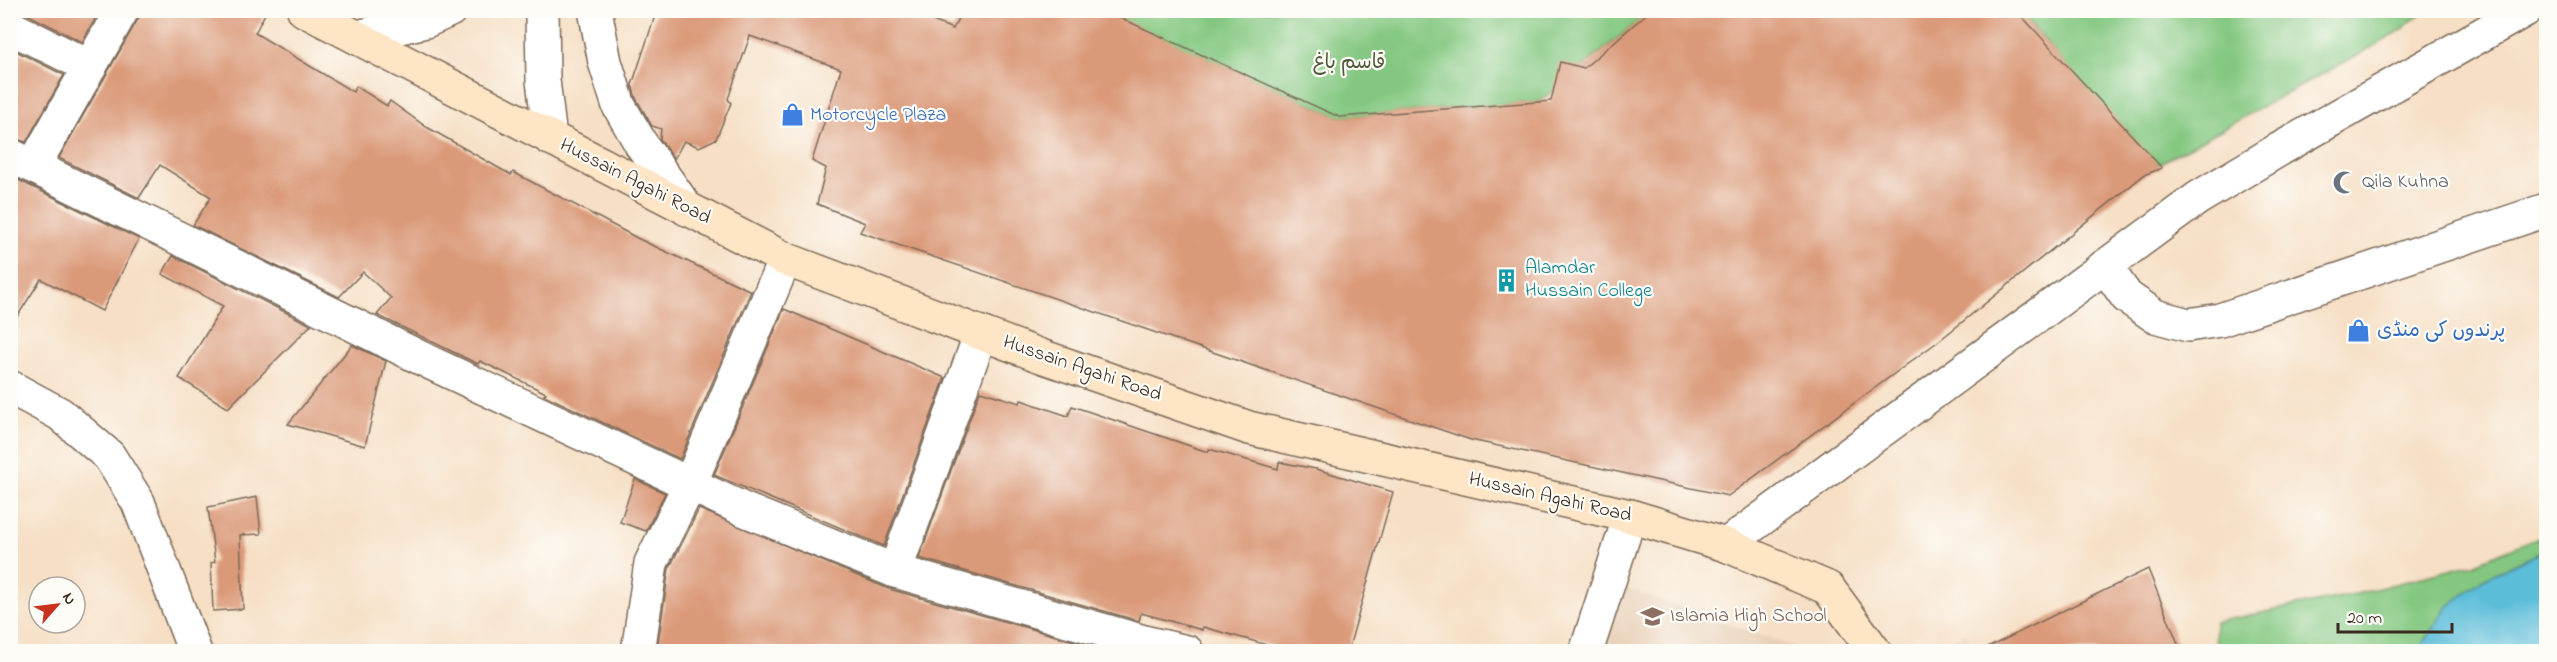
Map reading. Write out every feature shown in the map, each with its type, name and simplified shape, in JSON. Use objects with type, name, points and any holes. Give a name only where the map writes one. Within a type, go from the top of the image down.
[{"type":"main road","name":"Hussain Agahi Road","points":[[304,10],[785,259],[981,333],[1249,428],[1630,516],[1726,545],[1828,588],[1875,651]]},
{"type":"street","points":[[122,10],[90,67],[22,160],[431,363],[745,510],[895,571],[1148,643],[1187,651]]},
{"type":"street","points":[[357,37],[426,21],[450,10]]},
{"type":"street","points":[[542,10],[543,80],[550,138]]},
{"type":"street","points":[[596,10],[605,62],[619,106],[641,144],[687,209]]},
{"type":"street","points":[[1726,545],[2198,198],[2525,10]]},
{"type":"street","points":[[10,27],[90,67]]},
{"type":"street","points":[[2105,266],[2127,297],[2155,316],[2188,325],[2220,320],[2547,210]]},
{"type":"street","points":[[638,651],[651,563],[690,484],[785,259]]},
{"type":"street","points":[[895,571],[981,333]]},
{"type":"street","points":[[10,387],[60,414],[109,456],[138,502],[195,651]]},
{"type":"street","points":[[1586,651],[1630,516]]},
{"type":"shaded area","name":"Islamia High School","points":[[1609,582],[1806,651],[1586,652]]},
{"type":"shaded area","points":[[1966,633],[1974,651],[1944,651],[1943,648]]},
{"type":"green space","name":"قاسم باغ","points":[[1103,11],[1651,11],[1539,102],[1339,117]]},
{"type":"green space","points":[[1998,11],[2424,11],[2394,35],[2153,167],[2028,21]]},
{"type":"green space","points":[[2546,534],[2546,651],[2216,651],[2215,622],[2356,594],[2473,564]]},
{"type":"water","points":[[2546,550],[2546,651],[2418,651],[2446,608],[2483,579]]},
{"type":"building","points":[[19,10],[100,10],[82,42]]},
{"type":"building","points":[[141,10],[267,10],[255,33],[353,92],[356,86],[387,106],[390,101],[425,126],[511,175],[513,172],[639,239],[751,291],[680,459],[544,395],[546,393],[480,361],[478,364],[377,315],[391,298],[363,272],[339,297],[193,225],[211,197],[160,165],[139,198],[59,158]]},
{"type":"building","name":"Alamdar Hussain College","points":[[657,10],[905,10],[953,29],[962,10],[1103,10],[1339,117],[1551,101],[1560,62],[1584,68],[1651,10],[2016,10],[2162,168],[2144,175],[1940,340],[1728,496],[1471,440],[860,232],[865,223],[817,204],[826,168],[812,161],[841,69],[750,36],[728,99],[731,103],[716,139],[699,147],[684,141],[674,159],[660,139],[661,129],[652,126],[636,98],[632,85]]},
{"type":"building","points":[[10,48],[64,75],[26,142],[10,137]]},
{"type":"building","points":[[10,176],[139,239],[102,311],[41,279],[10,328]]},
{"type":"building","points":[[173,256],[311,325],[228,408],[179,378],[223,306],[162,274]]},
{"type":"building","points":[[784,309],[945,378],[884,546],[714,475]]},
{"type":"building","points":[[352,345],[386,361],[365,446],[288,424]]},
{"type":"building","points":[[980,391],[1020,403],[1021,400],[1068,416],[1072,406],[1208,452],[1209,449],[1278,469],[1279,462],[1316,469],[1393,492],[1348,651],[1289,651],[1203,627],[1202,630],[1141,613],[1139,621],[919,558]]},
{"type":"building","points":[[635,479],[665,493],[646,531],[620,522]]},
{"type":"building","points":[[257,497],[261,534],[240,535],[243,609],[213,611],[211,563],[215,562],[208,507]]},
{"type":"building","points":[[699,509],[889,589],[1109,651],[657,650],[669,569]]},
{"type":"building","points":[[2148,569],[2181,651],[1981,651]]},
{"type":"place","name":"Motorcycle Plaza","points":[[792,115]]},
{"type":"place","name":"Qila Kuhna","points":[[2344,182]]},
{"type":"place","name":"Alamdar Hussain College","points":[[1507,280]]},
{"type":"place","name":"پرندوں کی منڈی","points":[[2359,331]]},
{"type":"place","name":"Islamia High School","points":[[1652,616]]}]
